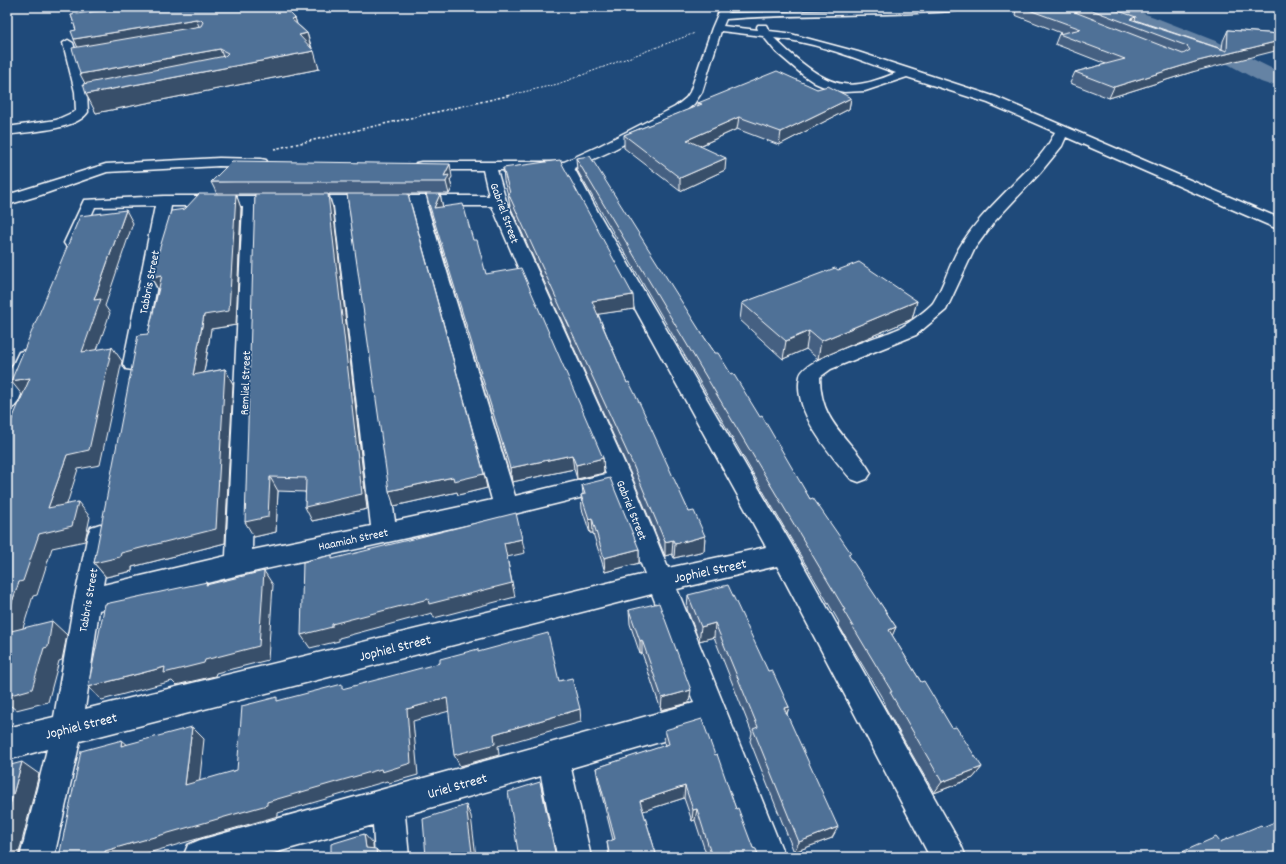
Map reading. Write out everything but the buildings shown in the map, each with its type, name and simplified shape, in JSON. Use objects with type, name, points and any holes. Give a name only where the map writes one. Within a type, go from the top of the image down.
[{"type":"street","points":[[721,17],[736,14],[902,12],[964,7]]},
{"type":"street","points":[[736,14],[756,21],[772,43],[822,83],[839,88],[858,89],[881,83],[906,73]]},
{"type":"street","points":[[721,17],[764,32],[812,41],[992,100],[1279,224]]},
{"type":"street","points":[[410,165],[489,167],[566,166],[604,149],[679,110],[690,101],[696,92],[721,17]]},
{"type":"street","points":[[7,131],[66,121],[78,116],[82,112],[77,62],[68,43]]},
{"type":"street","points":[[81,100],[97,97]]},
{"type":"street","points":[[859,473],[828,433],[817,412],[809,384],[810,375],[824,364],[908,331],[940,306],[967,248],[988,219],[1035,170],[1057,143],[1062,130]]},
{"type":"street","points":[[7,200],[36,192],[73,178],[106,168],[219,162],[274,156]]},
{"type":"street","points":[[566,166],[591,214],[784,554],[949,857]]},
{"type":"street","name":"Gabriel Street","points":[[489,167],[498,201],[620,480],[713,712],[768,857]]},
{"type":"street","points":[[65,261],[94,192],[106,168]]},
{"type":"street","points":[[94,192],[164,201],[498,201]]},
{"type":"street","name":"Tabbris Street","points":[[128,389],[164,201]]},
{"type":"street","points":[[418,201],[506,507]]},
{"type":"street","name":"Remliel Street","points":[[239,564],[252,202]]},
{"type":"street","points":[[341,202],[384,532]]},
{"type":"street","points":[[9,392],[32,342]]},
{"type":"street","name":"Haamiah Street","points":[[87,601],[239,564],[506,507],[620,480]]},
{"type":"street","name":"Tabbris Street","points":[[37,857],[67,729],[87,601],[104,515]]},
{"type":"street","name":"Jophiel Street","points":[[7,744],[661,581],[784,554]]},
{"type":"street","name":"Uriel Street","points":[[215,855],[388,804],[713,712]]},
{"type":"street","points":[[553,758],[574,857]]},
{"type":"street","points":[[388,804],[392,857]]},
{"type":"path","points":[[274,156],[558,84],[689,35],[721,17]]},
{"type":"waterway","points":[[771,7],[794,9],[819,7]]},
{"type":"waterway","points":[[851,7],[902,10],[929,7]]},
{"type":"waterway","points":[[1104,7],[1189,38],[1230,56],[1270,77]]}]
